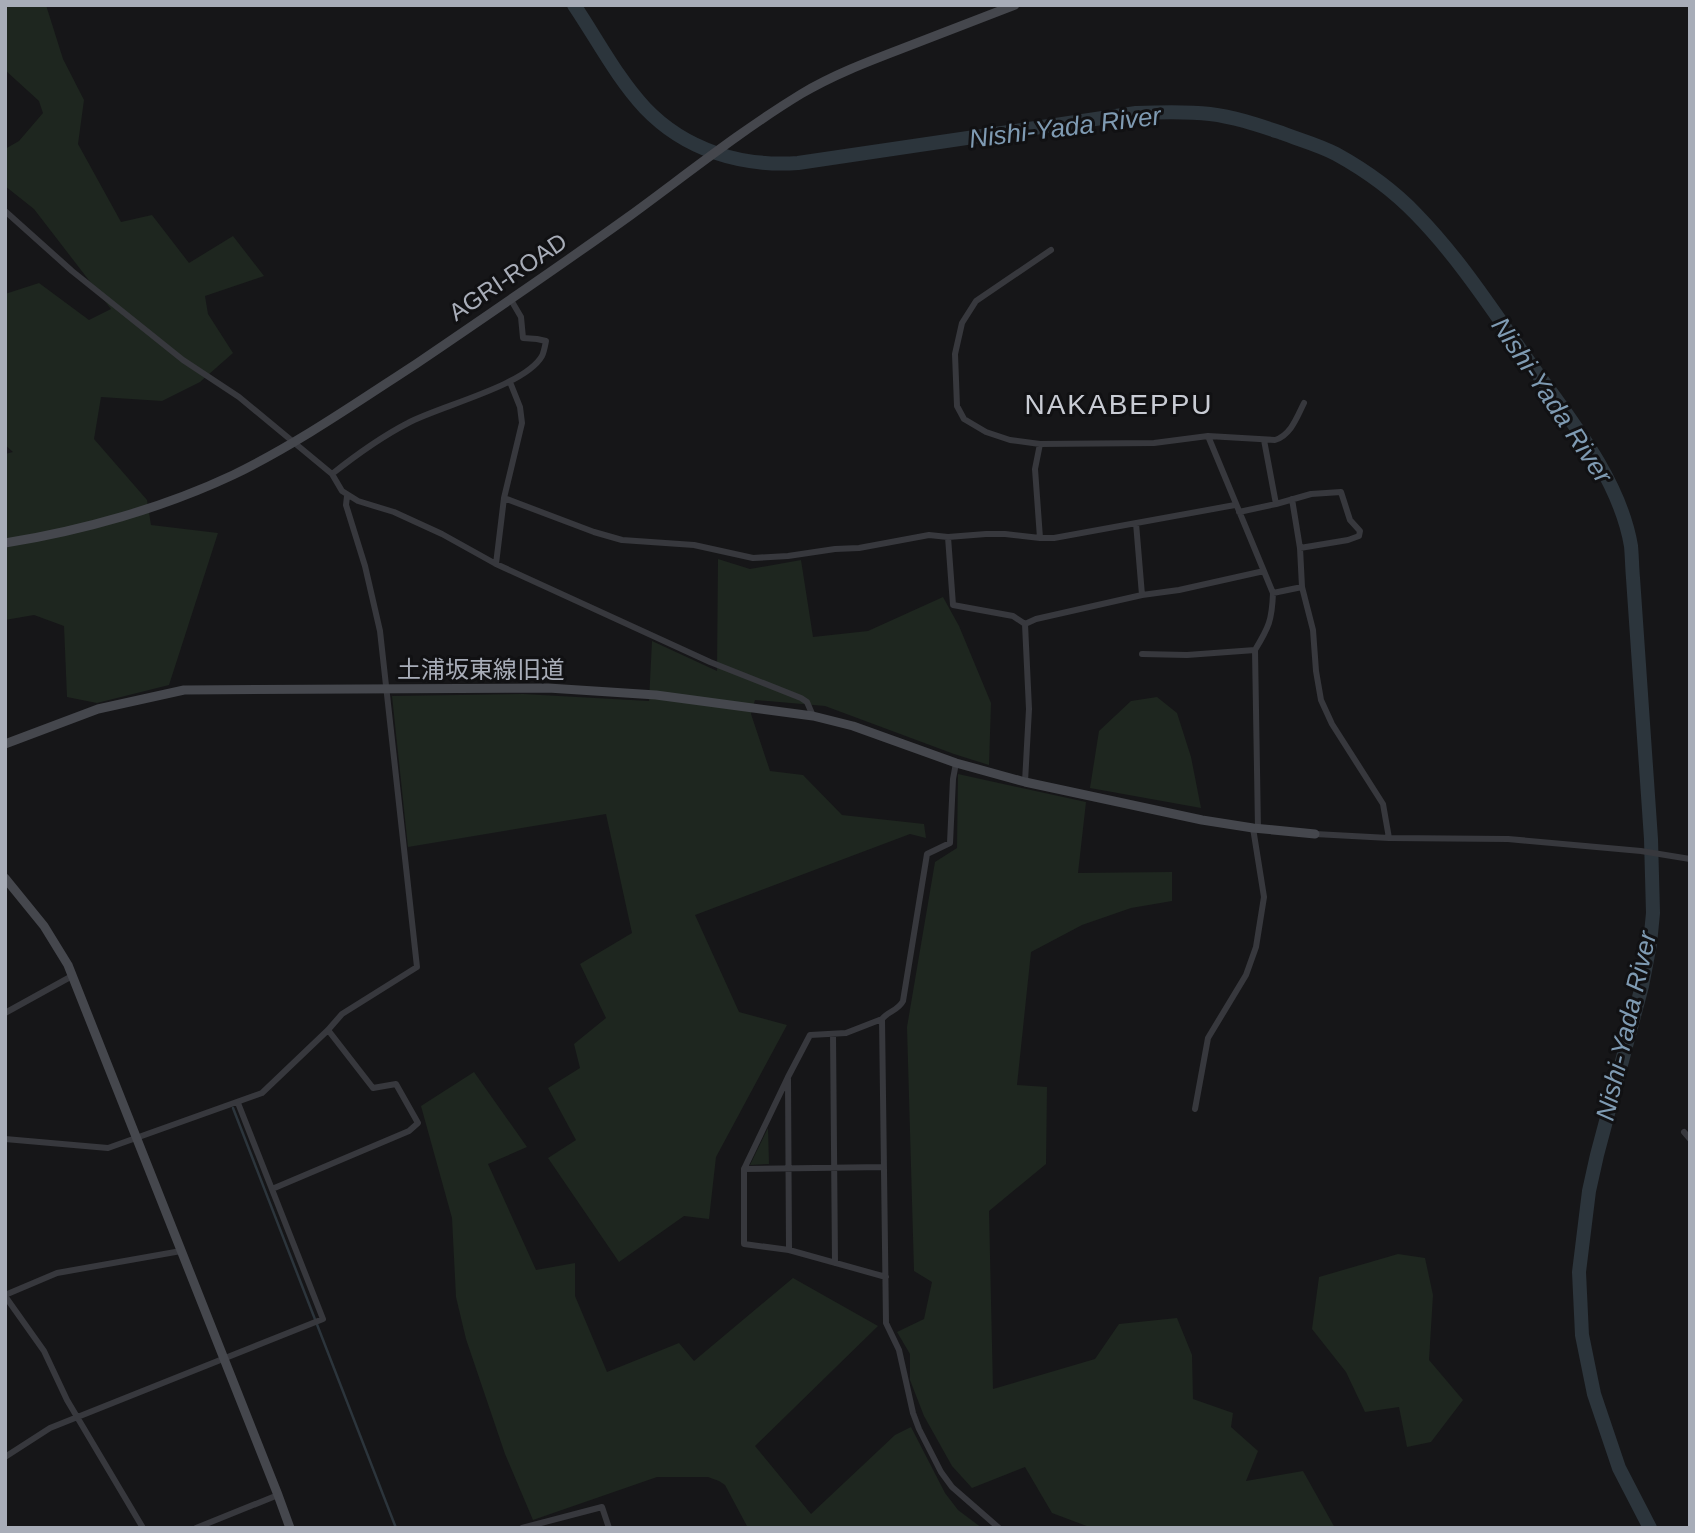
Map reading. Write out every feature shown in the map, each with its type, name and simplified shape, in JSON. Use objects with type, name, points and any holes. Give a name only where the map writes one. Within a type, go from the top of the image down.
[{"type":"street","name":"AGRI-ROAD","points":[[5,543],[88,527],[166,502],[229,477],[294,443],[512,300],[775,111],[854,67],[1015,5]]},
{"type":"street","points":[[5,211],[82,279],[183,360],[239,397],[332,474],[347,496],[430,528],[496,564],[710,662],[801,698],[807,702],[813,716]]},
{"type":"street","points":[[1051,250],[976,301],[962,323],[954,354],[957,406],[964,419],[985,432],[1010,440],[1040,444],[1154,443],[1208,436],[1280,439],[1289,430],[1304,403]]},
{"type":"street","points":[[332,474],[357,454],[409,422],[510,382],[533,367],[542,356],[546,341],[523,338],[521,317],[512,300]]},
{"type":"street","points":[[496,564],[505,498],[522,423],[520,407],[510,382]]},
{"type":"street","points":[[1195,1109],[1208,1038],[1245,975],[1256,947],[1264,897],[1256,828],[1255,650],[1269,627],[1273,593],[1208,436]]},
{"type":"street","points":[[1264,440],[1276,504]]},
{"type":"street","points":[[1040,444],[1035,469],[1040,538]]},
{"type":"street","points":[[505,498],[622,540],[694,545],[753,558],[788,556],[835,548],[859,548],[929,535],[948,537],[1005,534],[1040,538],[1067,536],[1136,523],[1276,504],[1311,494],[1341,492],[1350,520],[1360,531],[1359,536],[1300,548]]},
{"type":"street","points":[[5,1139],[108,1148],[262,1093],[342,1014],[417,967],[380,631],[365,566],[346,505],[347,496]]},
{"type":"street","points":[[1292,499],[1300,548],[1302,587],[1313,630],[1321,700],[1332,724],[1383,803],[1389,838]]},
{"type":"street","points":[[1136,523],[1142,595]]},
{"type":"street","points":[[948,537],[953,606],[1013,616],[1025,624]]},
{"type":"street","points":[[1025,624],[1036,619],[1142,595],[1206,585],[1264,571]]},
{"type":"street","points":[[1273,593],[1302,587]]},
{"type":"street","points":[[1025,624],[1029,709],[1025,782]]},
{"type":"street","points":[[1142,654],[1255,650]]},
{"type":"street","name":"土浦坂東線旧道","points":[[5,744],[98,709],[184,690],[548,688],[643,694],[813,716],[870,731],[956,762],[1025,782],[1172,815],[1315,834]]},
{"type":"street","points":[[886,1277],[789,1250],[744,1244],[744,1169],[810,1035],[846,1033],[882,1019],[901,1006],[927,854],[950,843],[956,762]]},
{"type":"street","points":[[1315,834],[1508,839],[1641,851],[1690,859]]},
{"type":"street","points":[[5,877],[44,926],[68,965],[290,1528]]},
{"type":"street","points":[[5,1013],[72,976]]},
{"type":"street","points":[[882,1019],[886,1323],[900,1350],[913,1413],[941,1472],[952,1487],[999,1528]]},
{"type":"street","points":[[272,1189],[410,1131],[418,1123],[396,1084],[373,1088],[328,1030]]},
{"type":"street","points":[[833,1034],[835,1263]]},
{"type":"street","points":[[788,1077],[789,1250]]},
{"type":"street","points":[[5,1457],[50,1428],[323,1319],[238,1103]]},
{"type":"street","points":[[1684,1132],[1690,1139]]},
{"type":"street","points":[[744,1169],[884,1167]]},
{"type":"street","points":[[143,1528],[67,1400],[44,1351],[5,1296],[57,1273],[181,1251]]},
{"type":"street","points":[[196,1528],[278,1495]]},
{"type":"street","points":[[522,1528],[601,1507],[609,1528]]},
{"type":"shaded area","points":[[5,5],[46,5],[63,59],[84,100],[78,144],[121,222],[152,215],[189,263],[233,236],[264,276],[205,296],[208,314],[233,353],[200,382],[162,401],[101,397],[94,439],[147,500],[151,525],[218,533],[169,685],[97,703],[67,697],[64,626],[34,615],[5,620],[5,454],[13,452],[5,445],[5,294],[39,283],[89,320],[111,309],[34,209],[5,186],[5,149],[19,141],[43,113],[39,101],[5,70]]},
{"type":"shaded area","points":[[718,559],[750,569],[801,560],[813,637],[868,631],[943,597],[959,626],[991,703],[989,765],[825,706],[755,700],[751,714],[770,771],[803,775],[842,815],[924,824],[926,838],[910,834],[695,915],[739,1012],[787,1025],[716,1157],[709,1219],[684,1216],[619,1262],[548,1158],[576,1140],[548,1088],[580,1068],[574,1044],[606,1018],[580,964],[632,933],[606,814],[408,847],[392,696],[523,694],[649,701],[652,641],[717,671]]},
{"type":"shaded area","points":[[1157,697],[1177,713],[1191,757],[1201,808],[1090,788],[1099,731],[1131,701]]},
{"type":"shaded area","points":[[958,774],[1086,802],[1078,873],[1172,872],[1172,901],[1131,908],[1082,925],[1031,952],[1017,1085],[1047,1087],[1046,1164],[989,1211],[993,1389],[1095,1359],[1119,1324],[1177,1318],[1192,1355],[1193,1399],[1233,1413],[1231,1427],[1258,1451],[1246,1481],[1303,1471],[1335,1528],[1092,1528],[1052,1513],[1025,1467],[972,1488],[952,1466],[924,1416],[910,1380],[910,1354],[897,1332],[924,1319],[932,1282],[914,1271],[907,1027],[935,862],[957,848]]},
{"type":"shaded area","points":[[474,1072],[527,1147],[488,1164],[536,1270],[575,1263],[575,1296],[607,1372],[679,1343],[694,1361],[793,1278],[878,1326],[755,1446],[811,1514],[895,1435],[911,1427],[945,1493],[958,1510],[982,1528],[748,1528],[725,1485],[708,1477],[657,1477],[533,1520],[505,1454],[466,1339],[456,1297],[452,1218],[421,1106]]},
{"type":"shaded area","points":[[768,1128],[769,1164],[750,1165]]},
{"type":"shaded area","points":[[1398,1254],[1425,1258],[1433,1295],[1429,1360],[1463,1400],[1431,1442],[1407,1447],[1399,1407],[1365,1412],[1346,1372],[1312,1329],[1319,1277]]},
{"type":"waterway","name":"Nishi-Yada River","points":[[574,5],[616,71],[645,108],[678,135],[715,153],[735,158],[777,164],[798,163],[1136,113],[1164,112],[1228,117],[1323,148],[1379,181],[1407,205],[1432,232],[1477,288],[1562,407],[1605,474],[1625,521],[1631,550],[1651,839],[1653,913],[1642,986],[1589,1191],[1579,1272],[1582,1335],[1594,1394],[1619,1468],[1650,1528]]},
{"type":"waterway","points":[[233,1108],[396,1528]]},
{"type":"district","name":"NAKABEPPU","points":[[1119,404]]}]
